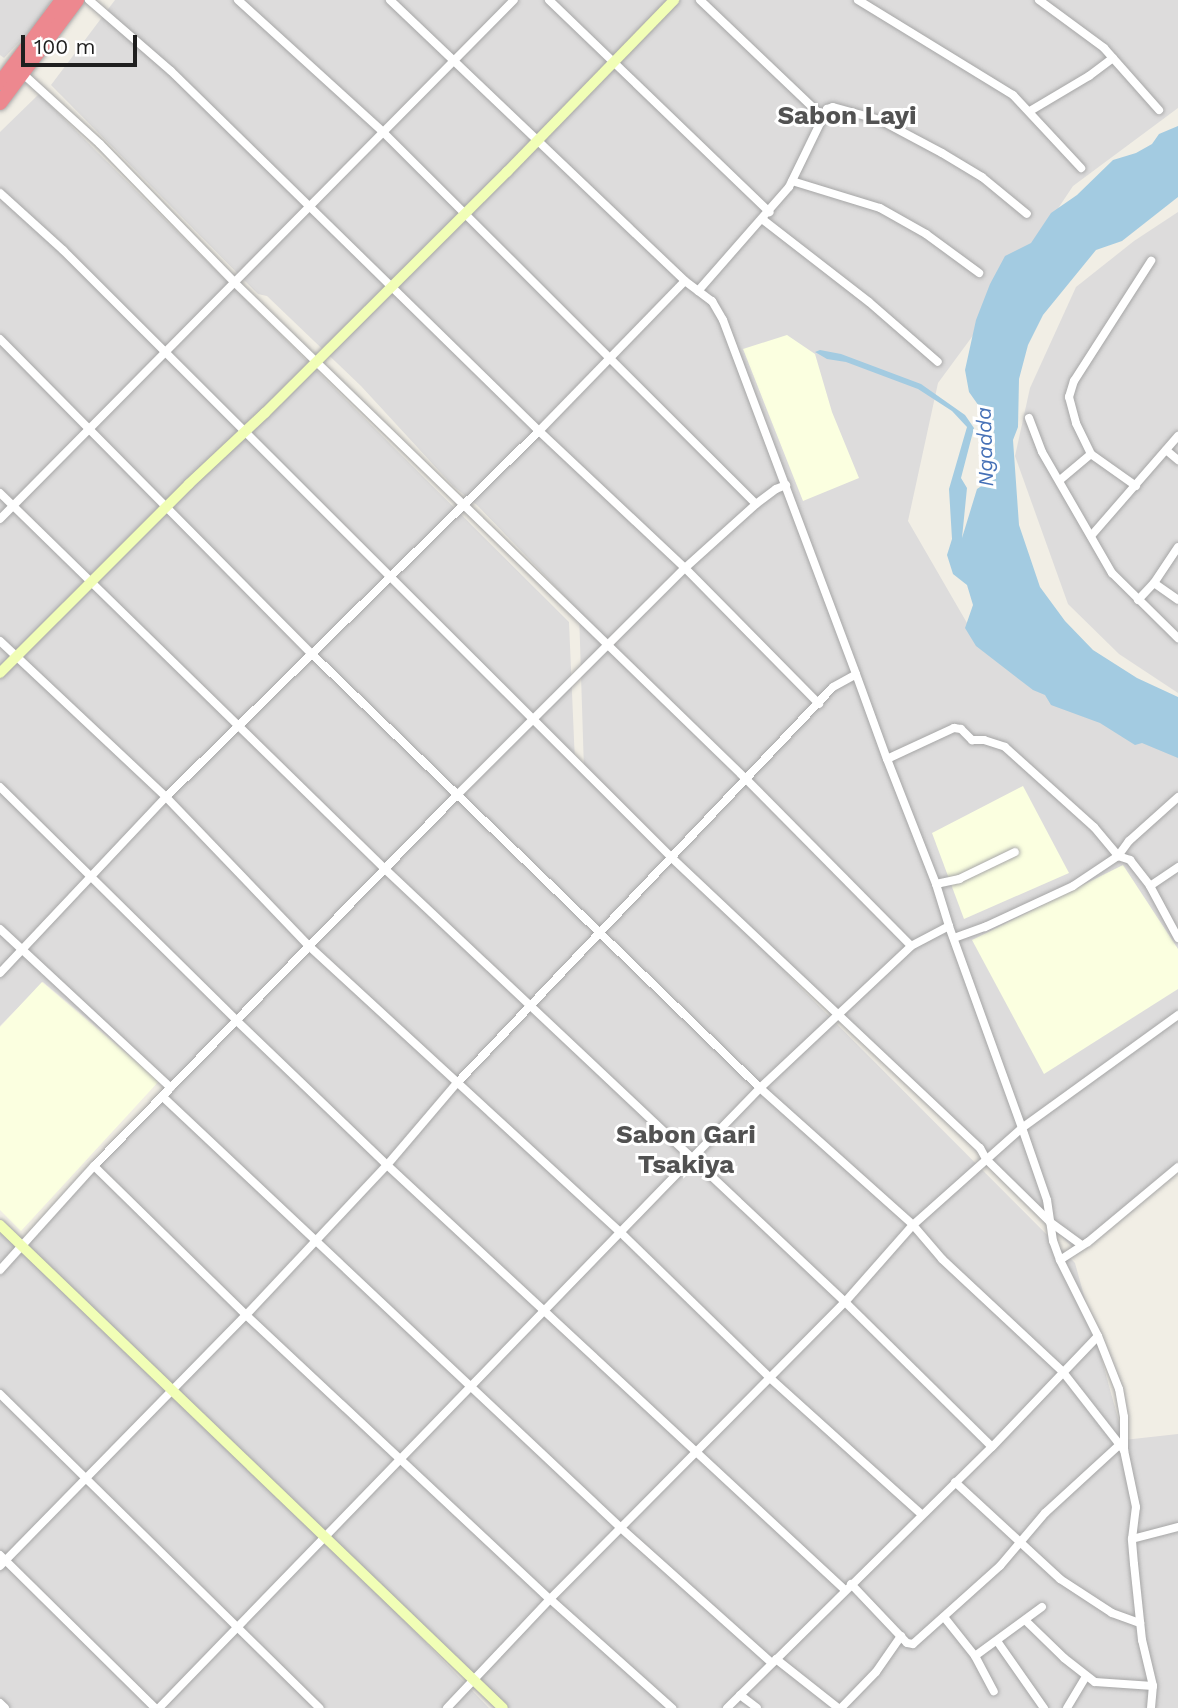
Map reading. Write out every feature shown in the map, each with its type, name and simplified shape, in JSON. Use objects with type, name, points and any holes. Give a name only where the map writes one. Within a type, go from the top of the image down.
[{"type":"highway","points":[[0,83],[62,0]]},
{"type":"highway","points":[[0,103],[77,0]]},
{"type":"main road","points":[[0,673],[466,213],[674,0]]},
{"type":"main road","points":[[0,1225],[503,1708]]},
{"type":"street","points":[[89,0],[171,71],[539,431],[685,568],[819,704]]},
{"type":"street","points":[[238,0],[384,132],[756,505]]},
{"type":"street","points":[[390,0],[540,139],[685,281],[712,301],[723,320],[936,884],[1047,1200],[1060,1260],[1098,1335],[1119,1389],[1124,1417],[1121,1448],[1136,1507],[1132,1539],[1140,1623],[1153,1686],[1151,1708]]},
{"type":"street","points":[[0,519],[514,0]]},
{"type":"street","points":[[549,0],[769,212]]},
{"type":"street","points":[[701,0],[823,117]]},
{"type":"street","points":[[858,0],[1013,95],[1081,169]]},
{"type":"street","points":[[1039,0],[1113,58],[1159,110]]},
{"type":"street","points":[[1030,111],[1089,76],[1113,58]]},
{"type":"street","points":[[22,73],[100,144],[234,282],[747,780],[911,946]]},
{"type":"street","points":[[698,291],[769,212],[792,181],[827,109],[833,107],[880,120],[982,177],[1027,214]]},
{"type":"street","points":[[792,181],[880,208],[926,234],[979,273]]},
{"type":"street","points":[[0,193],[63,250],[673,859],[980,1148],[986,1159],[1050,1222],[1082,1245]]},
{"type":"street","points":[[762,219],[869,302],[938,362]]},
{"type":"street","points":[[1136,486],[1091,454],[1076,423],[1069,397],[1070,389],[1150,261]]},
{"type":"street","points":[[0,973],[166,797],[539,431],[685,281]]},
{"type":"street","points":[[0,339],[312,654],[760,1088],[913,1225],[942,1259],[1063,1373],[1121,1448]]},
{"type":"street","points":[[1028,418],[1042,452],[1112,573],[1178,639]]},
{"type":"street","points":[[1091,536],[1178,436]]},
{"type":"street","points":[[1166,450],[1178,460]]},
{"type":"street","points":[[1060,480],[1091,454]]},
{"type":"street","points":[[0,1270],[23,1248],[94,1166],[238,1023],[457,795],[685,568],[776,488],[786,485]]},
{"type":"street","points":[[0,493],[386,870],[845,1302],[992,1447]]},
{"type":"street","points":[[1138,600],[1154,583],[1178,547]]},
{"type":"street","points":[[1154,583],[1178,600]]},
{"type":"street","points":[[0,641],[166,797],[310,947],[619,1231],[770,1378],[921,1514]]},
{"type":"street","points":[[856,674],[833,687],[601,935],[456,1084],[387,1165],[246,1315],[2,1561],[157,1708],[239,1628],[619,1231],[760,1088],[911,946],[949,926]]},
{"type":"street","points":[[887,760],[954,728],[961,729],[972,740],[998,744],[1031,769],[1094,827],[1118,856],[1130,860],[1150,886],[1178,939]]},
{"type":"street","points":[[0,787],[238,1023],[387,1165],[695,1453],[848,1587],[907,1643],[913,1644],[944,1617],[1021,1544],[1045,1513],[1121,1448]]},
{"type":"street","points":[[954,937],[975,932],[1073,886],[1118,856],[1129,841],[1174,810],[1178,797]]},
{"type":"street","points":[[936,884],[959,879],[1015,852]]},
{"type":"street","points":[[1150,886],[1178,867]]},
{"type":"street","points":[[0,929],[171,1088]]},
{"type":"street","points":[[447,1708],[550,1599],[845,1302],[913,1225],[1022,1128],[1178,1015]]},
{"type":"street","points":[[163,1097],[472,1384],[622,1529],[774,1661],[840,1708],[876,1672],[901,1636]]},
{"type":"street","points":[[94,1166],[246,1315],[550,1599],[672,1708]]},
{"type":"street","points":[[1060,1260],[1178,1167]]},
{"type":"street","points":[[727,1708],[992,1447],[1098,1335]]},
{"type":"street","points":[[0,1394],[319,1708]]},
{"type":"street","points":[[956,1482],[1021,1544],[1081,1595],[1112,1613],[1140,1623]]},
{"type":"street","points":[[1132,1539],[1178,1527]]},
{"type":"street","points":[[975,1656],[1042,1607]]},
{"type":"street","points":[[944,1617],[975,1656],[995,1691]]},
{"type":"street","points":[[1026,1621],[1095,1682],[1153,1686]]},
{"type":"street","points":[[997,1641],[1044,1708]]},
{"type":"street","points":[[1067,1708],[1086,1676]]},
{"type":"street","points":[[740,1695],[757,1708]]},
{"type":"street","points":[[0,1703],[5,1708]]},
{"type":"shaded area","points":[[0,0],[52,0],[36,24],[4,58],[0,55]]},
{"type":"shaded area","points":[[115,0],[1178,0],[1178,108],[1073,186],[977,330],[938,383],[908,521],[978,642],[1178,751],[1178,1162],[1075,1250],[882,1055],[782,969],[1075,1263],[1124,1440],[1178,1434],[1178,1708],[503,1708],[327,1541],[489,1708],[0,1708],[0,1227],[22,1248],[171,1088],[43,982],[0,1026],[0,132],[39,94],[569,622],[575,763],[584,770],[579,611],[477,505],[453,486],[361,386],[267,296],[258,294],[51,85]]},
{"type":"shaded area","points":[[1178,212],[1178,693],[1119,654],[1068,604],[1015,456],[1030,388],[1076,287],[1134,241]]},
{"type":"shaded area","points":[[787,335],[815,354],[832,412],[859,478],[803,501],[743,349]]},
{"type":"shaded area","points":[[1023,786],[1069,873],[964,919],[932,833]]},
{"type":"shaded area","points":[[1123,865],[1178,949],[1178,989],[1044,1074],[972,940]]},
{"type":"shaded area","points":[[42,982],[159,1081],[21,1231],[0,1210],[0,1027]]},
{"type":"water","points":[[1178,126],[1178,197],[1122,241],[1096,250],[1043,315],[1028,345],[1019,379],[1018,427],[1013,440],[1019,525],[1040,587],[1065,621],[1093,650],[1137,678],[1178,697],[1178,758],[1142,743],[1135,745],[1100,723],[1051,705],[1045,695],[1033,690],[976,646],[965,628],[973,605],[967,585],[953,574],[947,555],[952,539],[949,489],[967,427],[952,411],[918,389],[846,362],[827,359],[815,352],[820,350],[841,354],[921,384],[965,415],[974,428],[961,478],[967,488],[962,538],[977,489],[986,483],[990,453],[995,446],[993,426],[969,392],[965,370],[976,320],[990,284],[1005,256],[1031,243],[1051,213],[1077,195],[1113,160],[1136,153],[1152,144],[1159,134]]},
{"type":"district","name":"Sabon Layi","points":[[847,116]]},
{"type":"district","name":"Sabon Gari Tsakiya","points":[[686,1150]]},
{"type":"water label","name":"Ngadda","points":[[985,447]]}]
